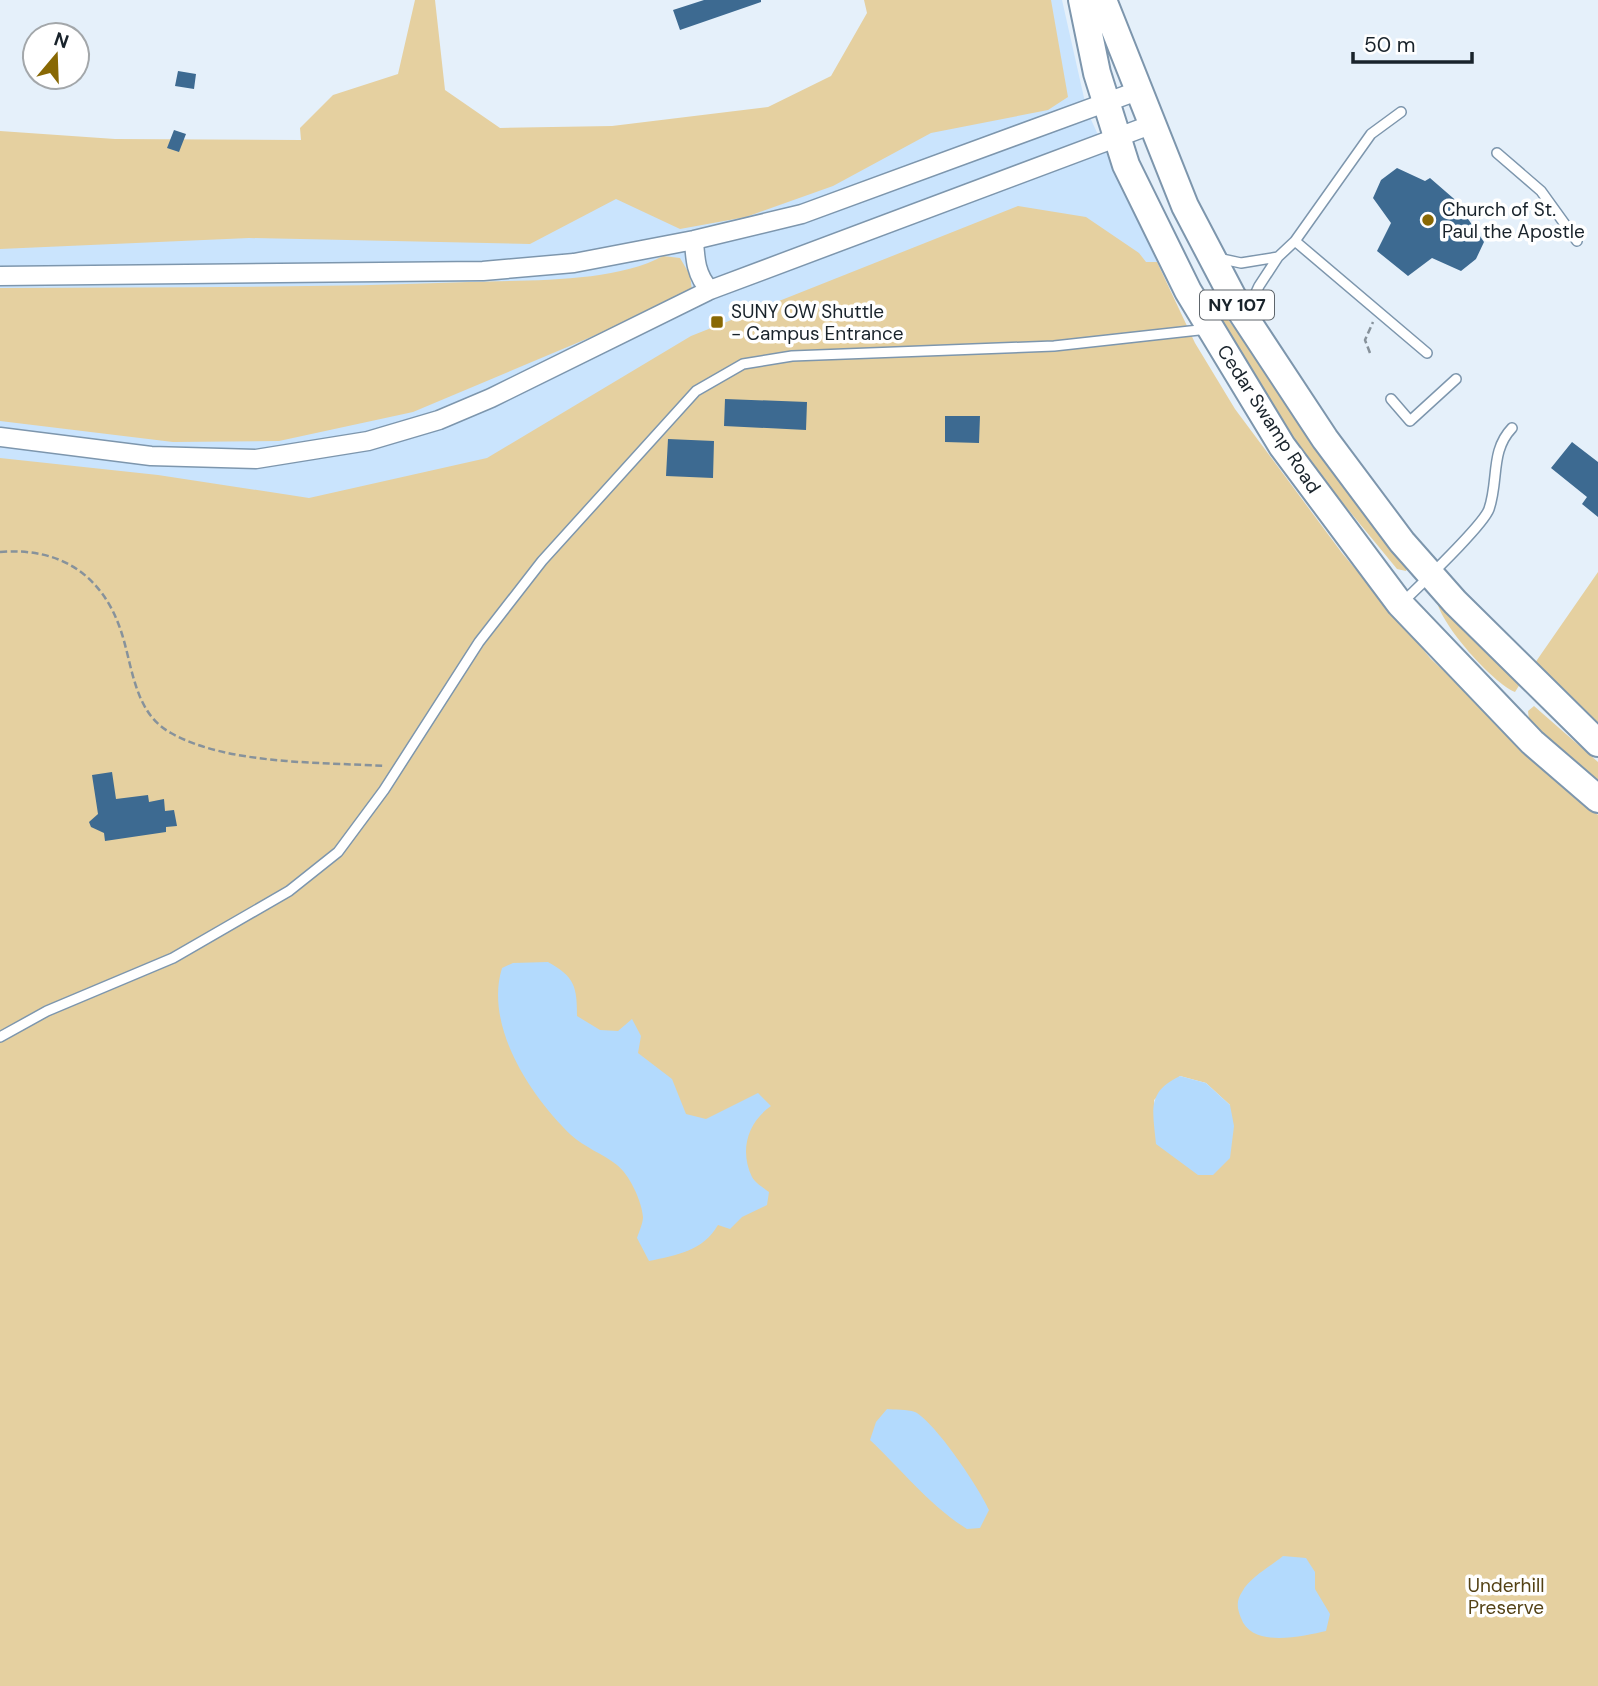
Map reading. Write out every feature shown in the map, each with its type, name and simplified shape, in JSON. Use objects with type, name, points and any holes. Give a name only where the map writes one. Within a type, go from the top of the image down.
[{"type":"main road","name":"Cedar Swamp Road","points":[[1082,0],[1107,104],[1126,165],[1188,291],[1282,446],[1400,604],[1524,734],[1598,799]]},
{"type":"main road","name":"Cedar Swamp Road","points":[[1103,0],[1185,206],[1245,317],[1325,439],[1402,542],[1431,576],[1549,698],[1598,743]]},
{"type":"street","points":[[0,276],[482,271],[574,263],[694,240],[802,214],[1140,90]]},
{"type":"street","points":[[0,437],[151,456],[256,459],[368,441],[439,420],[491,398],[710,290],[1153,124]]},
{"type":"street","points":[[694,240],[696,266],[702,282],[710,290]]},
{"type":"lane","points":[[1245,317],[1259,286],[1278,257],[1295,241],[1371,134],[1401,112]]},
{"type":"lane","points":[[1497,153],[1541,191],[1577,241]]},
{"type":"lane","points":[[1295,241],[1427,353]]},
{"type":"lane","points":[[1211,256],[1241,263],[1278,257]]},
{"type":"lane","points":[[0,1037],[47,1011],[173,958],[289,891],[338,852],[399,768],[479,642],[542,561],[696,391],[743,364],[792,355],[1054,346],[1210,328]]},
{"type":"lane","points":[[1391,400],[1410,421],[1456,379]]},
{"type":"lane","points":[[1400,604],[1431,576],[1489,511],[1501,440],[1513,428]]},
{"type":"path","points":[[1370,353],[1366,347],[1366,333],[1380,314]]},
{"type":"path","points":[[0,552],[23,550],[51,554],[79,568],[107,602],[121,630],[146,711],[169,733],[200,744],[271,758],[399,768]]},
{"type":"shaded area","points":[[872,0],[1062,0],[1087,111],[1157,262],[1031,270],[568,493],[0,526],[0,152],[792,150],[874,7]]},
{"type":"shaded area","points":[[548,962],[564,973],[573,984],[577,1016],[600,1030],[618,1031],[632,1019],[641,1036],[638,1053],[672,1079],[686,1114],[706,1119],[758,1093],[771,1106],[751,1128],[746,1147],[752,1177],[769,1192],[767,1205],[742,1217],[730,1229],[718,1225],[705,1241],[697,1246],[649,1261],[637,1238],[643,1217],[630,1181],[622,1169],[576,1139],[556,1119],[527,1081],[505,1036],[498,990],[502,968],[513,963]]},
{"type":"shaded area","points":[[1180,1076],[1206,1083],[1230,1105],[1234,1126],[1230,1158],[1213,1175],[1198,1175],[1156,1144],[1154,1104],[1161,1089]]},
{"type":"shaded area","points":[[887,1409],[915,1412],[924,1418],[945,1442],[967,1472],[989,1510],[980,1528],[967,1529],[953,1520],[870,1440],[876,1422]]},
{"type":"shaded area","points":[[1283,1556],[1306,1558],[1315,1572],[1315,1589],[1330,1614],[1326,1631],[1292,1637],[1267,1637],[1247,1628],[1241,1618],[1238,1608],[1240,1595],[1255,1577]]},
{"type":"green space","points":[[415,0],[435,0],[445,90],[500,128],[612,126],[768,107],[831,76],[867,13],[864,0],[1051,0],[1068,97],[1048,110],[931,133],[833,186],[746,217],[680,229],[616,199],[530,244],[249,238],[0,249],[0,131],[115,139],[301,140],[300,128],[333,95],[398,74]]},
{"type":"green space","name":"Underhill Preserve","points":[[1018,206],[1086,217],[1139,253],[1146,262],[1157,262],[1195,343],[1235,409],[1342,553],[1431,659],[1598,815],[1598,1686],[0,1686],[0,458],[158,475],[309,498],[487,458],[691,336]],"holes":[[[1180,1076],[1206,1083],[1230,1105],[1165,1148],[1157,1144],[1154,1100]]]},
{"type":"green space","points":[[663,256],[680,258],[690,275],[692,290],[679,300],[413,412],[279,441],[173,442],[0,421],[0,288],[293,286],[543,280],[620,271]]},
{"type":"green space","points":[[1195,278],[1274,378],[1409,564],[1406,571],[1397,569],[1281,428]]},
{"type":"green space","points":[[1598,572],[1598,738],[1528,673]]},
{"type":"green space","points":[[1441,599],[1520,684],[1515,692],[1494,677],[1469,652],[1441,611],[1437,601]]},
{"type":"green space","points":[[1534,706],[1598,762],[1598,782],[1529,720],[1528,711]]},
{"type":"building","points":[[704,0],[761,2],[680,30],[673,10]]},
{"type":"building","points":[[178,71],[196,74],[194,89],[175,86]]},
{"type":"building","points":[[174,130],[186,134],[179,152],[167,148]]},
{"type":"building","name":"Church of St. Paul the Apostle","points":[[1397,168],[1425,181],[1430,178],[1468,211],[1466,216],[1484,242],[1476,259],[1461,271],[1432,258],[1408,276],[1377,251],[1391,223],[1373,198],[1381,180]]},
{"type":"building","points":[[725,399],[807,402],[806,430],[724,426]]},
{"type":"building","points":[[945,416],[980,416],[979,443],[945,442]]},
{"type":"building","points":[[668,439],[714,441],[713,478],[666,476]]},
{"type":"building","points":[[1572,442],[1598,462],[1598,517],[1582,504],[1587,497],[1551,468]]},
{"type":"building","points":[[112,772],[116,799],[148,795],[149,802],[164,799],[165,811],[174,810],[177,826],[166,827],[166,832],[105,841],[104,833],[91,827],[89,822],[98,814],[92,775]]},
{"type":"place","name":"Church of St. Paul the Apostle","points":[[1428,220]]},
{"type":"place","name":"SUNY OW Shuttle - Campus Entrance","points":[[717,322]]}]
